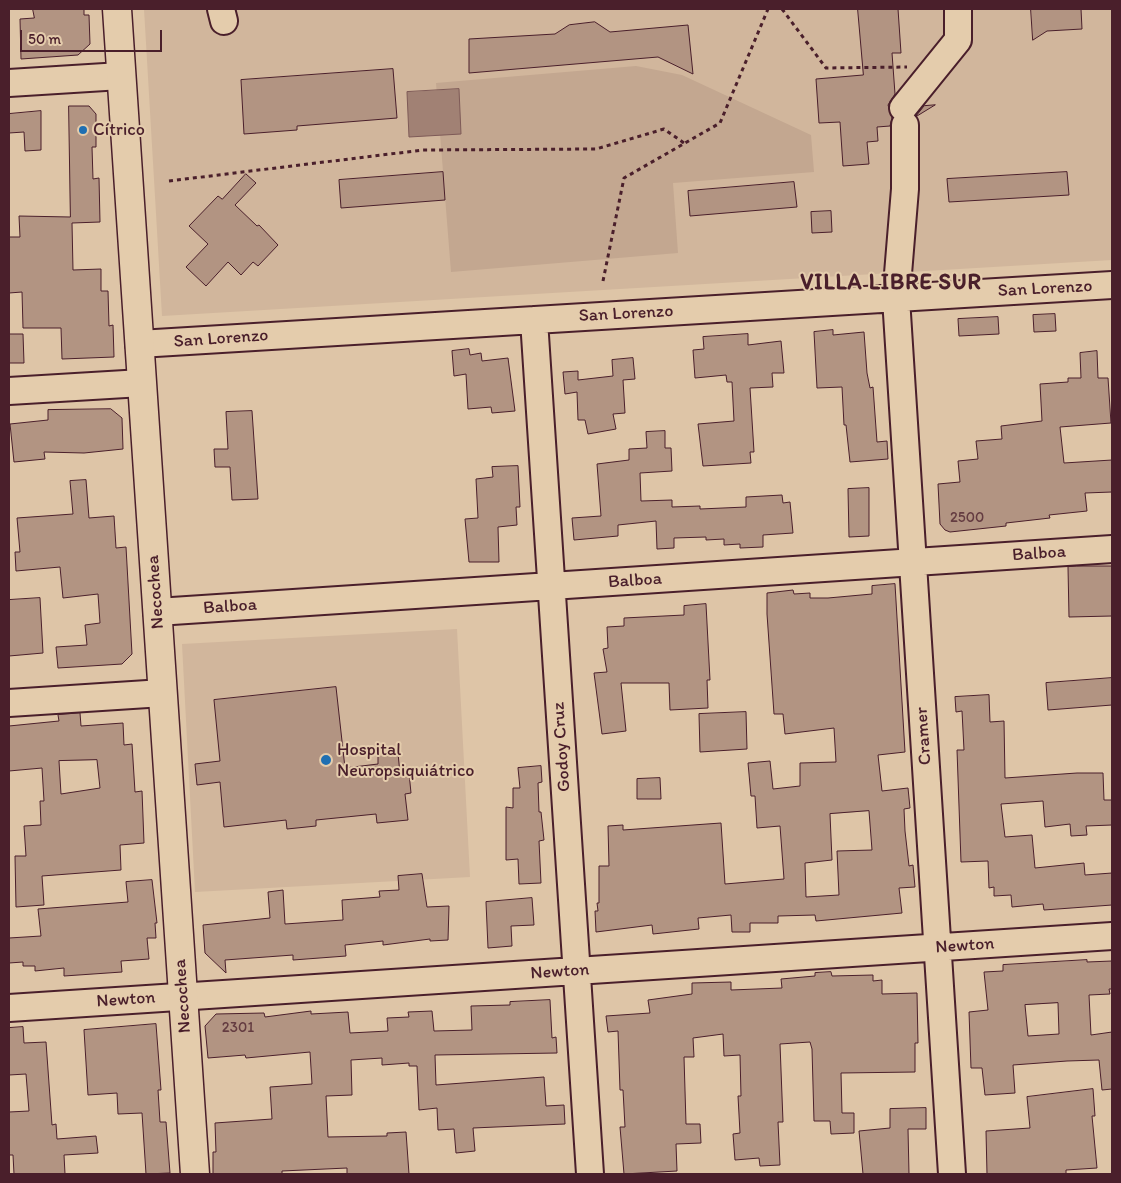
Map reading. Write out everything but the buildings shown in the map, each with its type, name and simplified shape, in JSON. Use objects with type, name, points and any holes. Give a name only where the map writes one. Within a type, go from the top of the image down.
[{"type":"main road","name":"Necochea","points":[[116,9],[195,1174]]},
{"type":"street","points":[[937,67],[958,40],[958,9]]},
{"type":"street","name":"Cramer","points":[[937,67],[904,117],[904,189],[896,298],[952,1174]]},
{"type":"street","points":[[9,84],[121,76]]},
{"type":"street","name":"San Lorenzo","points":[[139,344],[1112,285]]},
{"type":"street","name":"Godoy Cruz","points":[[534,320],[590,1174]]},
{"type":"street","points":[[9,391],[142,382]]},
{"type":"street","name":"Balboa","points":[[157,612],[1112,550]]},
{"type":"street","points":[[9,703],[162,693]]},
{"type":"street","name":"Newton","points":[[9,1008],[1112,936]]},
{"type":"path","points":[[603,280],[624,178],[720,123],[768,9]]},
{"type":"path","points":[[782,9],[826,68],[937,67]]},
{"type":"path","points":[[169,182],[424,150],[596,149],[664,128],[684,143]]},
{"type":"shaded area","points":[[144,9],[1112,9],[1112,260],[162,316]]},
{"type":"shaded area","points":[[636,66],[682,75],[811,135],[814,172],[673,183],[678,253],[451,272],[436,83]]},
{"type":"shaded area","points":[[459,89],[461,134],[409,137],[407,92]]},
{"type":"shaded area","name":"Hospital Neuropsiquiátrico","points":[[457,629],[470,877],[195,892],[182,644]]},
{"type":"place","name":"Cítrico","points":[[83,130]]},
{"type":"place","name":"Hospital Neuropsiquiátrico","points":[[326,760]]},
{"type":"district","name":"VILLA LIBRE SUR","points":[[891,283]]}]
